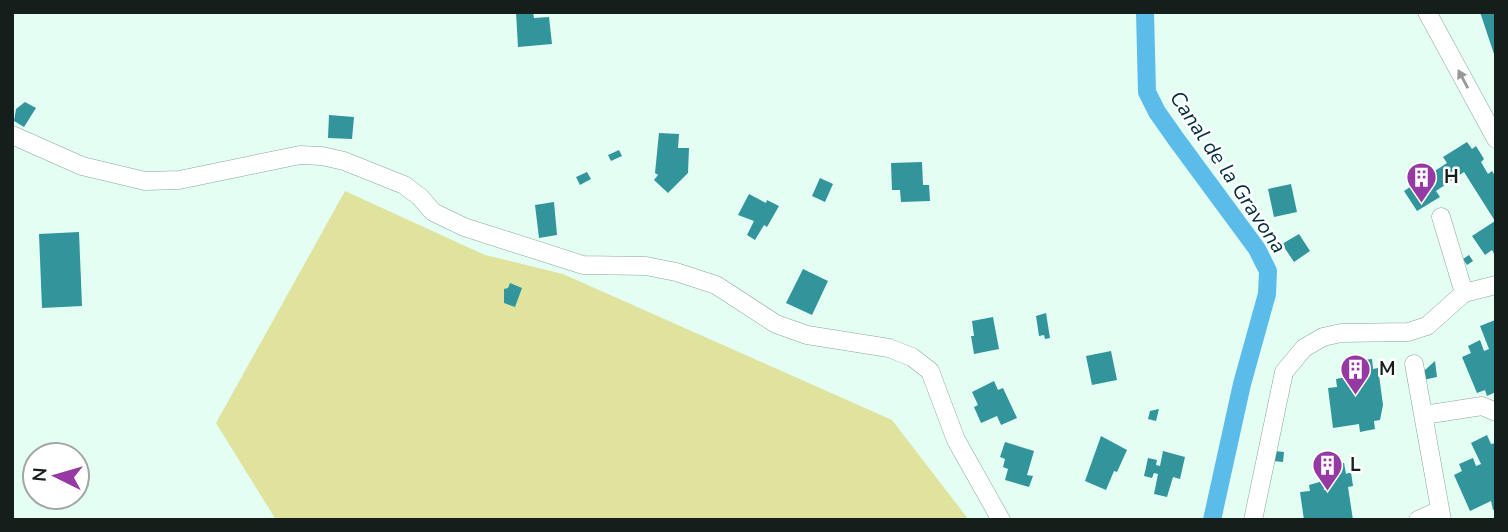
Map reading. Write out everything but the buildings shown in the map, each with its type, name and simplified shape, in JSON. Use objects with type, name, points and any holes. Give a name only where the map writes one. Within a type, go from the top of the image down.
[{"type":"street","points":[[1427,12],[1496,139]]},
{"type":"street","points":[[12,135],[82,166],[145,181],[179,180],[300,155],[344,161],[404,185],[421,197],[433,212],[464,227],[583,265],[646,266],[677,272],[716,285],[776,324],[807,335],[889,348],[912,357],[930,371],[956,440],[1001,520]]},
{"type":"street","points":[[1441,217],[1464,293]]},
{"type":"street","points":[[1253,520],[1284,372],[1304,348],[1323,337],[1340,332],[1408,332],[1427,326],[1464,293],[1496,285]]},
{"type":"street","points":[[1414,364],[1441,515],[1418,520]]},
{"type":"street","points":[[1424,415],[1482,406],[1496,412]]},
{"type":"green space","points":[[345,191],[485,255],[563,274],[892,420],[969,520],[276,520],[216,423]]},
{"type":"waterway","name":"Canal de la Gravona","points":[[1145,12],[1147,92],[1157,112],[1257,249],[1268,271],[1267,294],[1242,384],[1212,520]]},
{"type":"place","name":"H","points":[[1421,204]]},
{"type":"place","name":"M","points":[[1356,396]]},
{"type":"place","name":"L","points":[[1327,492]]}]
